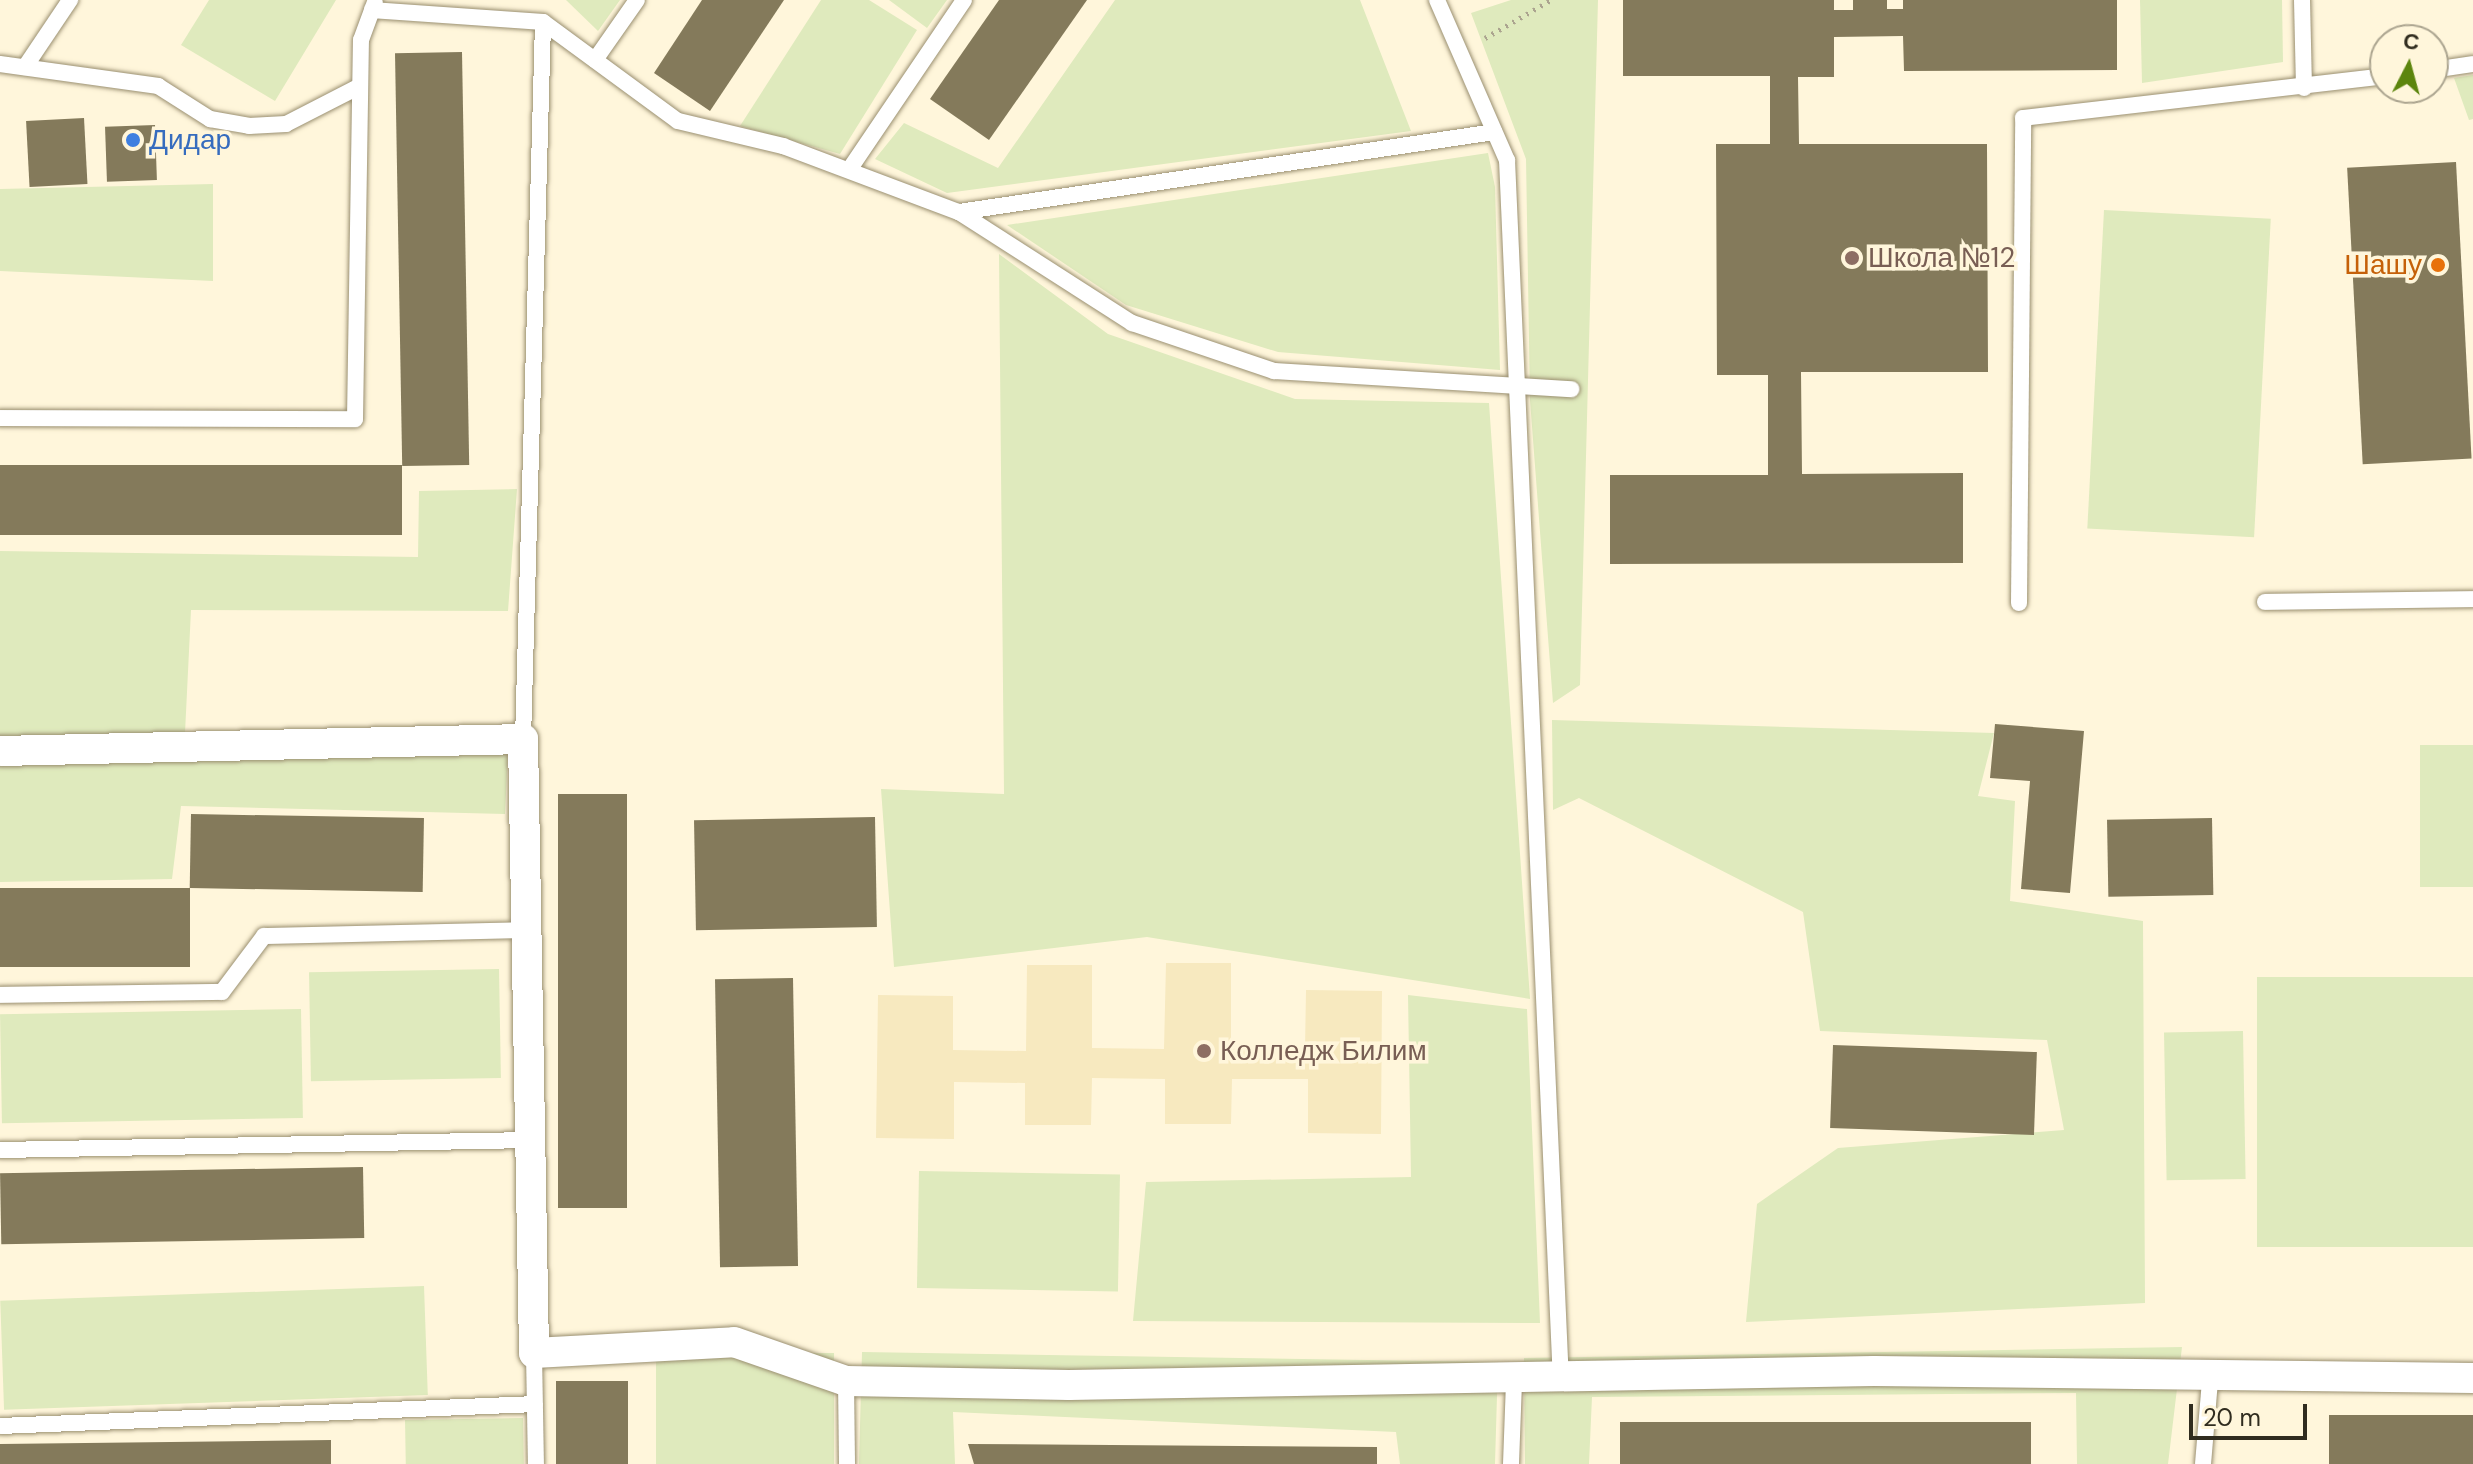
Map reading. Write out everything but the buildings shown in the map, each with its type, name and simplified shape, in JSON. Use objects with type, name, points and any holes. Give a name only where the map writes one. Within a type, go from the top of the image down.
[{"type":"street","points":[[0,751],[523,739],[534,1353],[734,1342],[846,1381],[1514,1382],[1874,1371],[2210,1380],[2473,1378]]},
{"type":"lane","points":[[25,67],[70,0]]},
{"type":"lane","points":[[595,60],[637,0]]},
{"type":"lane","points":[[849,170],[964,0]]},
{"type":"lane","points":[[1437,0],[1507,160],[1561,1380]]},
{"type":"lane","points":[[2302,0],[2304,88]]},
{"type":"lane","points":[[0,418],[355,419],[361,40],[374,5],[543,22],[678,121],[849,170],[959,212],[1132,323],[1274,371],[1571,389]]},
{"type":"lane","points":[[523,739],[543,22]]},
{"type":"lane","points":[[0,64],[158,86],[210,119],[249,126],[286,124],[360,86]]},
{"type":"lane","points":[[2449,68],[2473,64]]},
{"type":"lane","points":[[2019,603],[2023,118],[2369,78]]},
{"type":"lane","points":[[959,212],[1494,132]]},
{"type":"lane","points":[[2265,602],[2473,599]]},
{"type":"lane","points":[[0,995],[222,992],[264,936],[526,930]]},
{"type":"lane","points":[[0,1150],[530,1140]]},
{"type":"lane","points":[[534,1353],[536,1464]]},
{"type":"lane","points":[[2203,1464],[2210,1380]]},
{"type":"lane","points":[[846,1381],[847,1464]]},
{"type":"lane","points":[[1511,1464],[1514,1382]]},
{"type":"lane","points":[[0,1426],[535,1404]]},
{"type":"path","points":[[1460,52],[1551,0]]},
{"type":"shaded area","name":"Колледж Билим","points":[[1166,963],[1231,963],[1231,1047],[1305,1049],[1306,990],[1382,991],[1381,1134],[1308,1133],[1308,1079],[1232,1079],[1231,1124],[1165,1124],[1165,1079],[1092,1078],[1091,1125],[1025,1125],[1025,1083],[954,1082],[954,1139],[876,1138],[878,995],[953,996],[953,1050],[1026,1051],[1027,965],[1092,965],[1092,1048],[1164,1049]]},
{"type":"green space","points":[[209,0],[336,0],[275,101],[181,45]]},
{"type":"green space","points":[[566,0],[620,0],[598,31]]},
{"type":"green space","points":[[821,0],[869,0],[917,30],[840,154],[740,126]]},
{"type":"green space","points":[[889,0],[947,0],[927,28]]},
{"type":"green space","points":[[1115,0],[1360,0],[1411,131],[947,193],[875,159],[904,123],[998,168]]},
{"type":"green space","points":[[1511,0],[1598,0],[1580,685],[1553,703],[1530,400],[1526,159],[1471,13]]},
{"type":"green space","points":[[2140,0],[2282,0],[2283,62],[2142,83]]},
{"type":"green space","points":[[2473,75],[2473,119],[2469,120],[2454,78]]},
{"type":"green space","points":[[1488,153],[1495,187],[1500,370],[1278,352],[1126,305],[1007,225]]},
{"type":"green space","points":[[213,184],[213,281],[0,271],[0,189]]},
{"type":"green space","points":[[2104,210],[2271,219],[2254,537],[2087,529]]},
{"type":"green space","points":[[999,254],[1108,334],[1295,399],[1489,403],[1530,999],[1147,937],[894,967],[881,789],[1004,794]]},
{"type":"green space","points":[[517,489],[508,611],[191,610],[185,733],[0,738],[0,551],[418,557],[419,491]]},
{"type":"green space","points":[[1552,720],[1994,733],[1978,796],[2015,801],[2010,901],[2143,921],[2145,1303],[1746,1322],[1757,1204],[1838,1148],[2064,1130],[2047,1040],[1820,1031],[1803,912],[1579,798],[1553,810]]},
{"type":"green space","points":[[2420,745],[2473,745],[2473,887],[2420,887]]},
{"type":"green space","points":[[508,752],[505,814],[181,806],[172,879],[0,882],[0,758]]},
{"type":"green space","points":[[499,969],[501,1078],[311,1081],[309,972]]},
{"type":"green space","points":[[2257,977],[2473,977],[2473,1247],[2257,1247]]},
{"type":"green space","points":[[1408,995],[1527,1009],[1540,1323],[1133,1321],[1146,1182],[1411,1177]]},
{"type":"green space","points":[[301,1009],[303,1118],[2,1123],[0,1014]]},
{"type":"green space","points":[[2243,1031],[2246,1179],[2167,1180],[2164,1032]]},
{"type":"green space","points":[[919,1171],[1120,1175],[1118,1291],[917,1288]]},
{"type":"green space","points":[[424,1286],[428,1395],[4,1410],[0,1301]]},
{"type":"green space","points":[[2182,1347],[2168,1464],[2077,1464],[2076,1393],[1592,1397],[1589,1464],[1525,1464],[1524,1358]]},
{"type":"green space","points":[[862,1352],[1498,1362],[1495,1464],[1400,1464],[1396,1432],[953,1412],[955,1464],[859,1464]]},
{"type":"green space","points":[[656,1353],[834,1353],[834,1464],[656,1464]]},
{"type":"green space","points":[[523,1418],[524,1464],[406,1464],[405,1420]]},
{"type":"place","name":"Дидар","points":[[133,140]]},
{"type":"place","name":"Школа №12","points":[[1852,258]]},
{"type":"place","name":"Шашу","points":[[2438,265]]},
{"type":"place","name":"Колледж Билим","points":[[1204,1051]]}]
